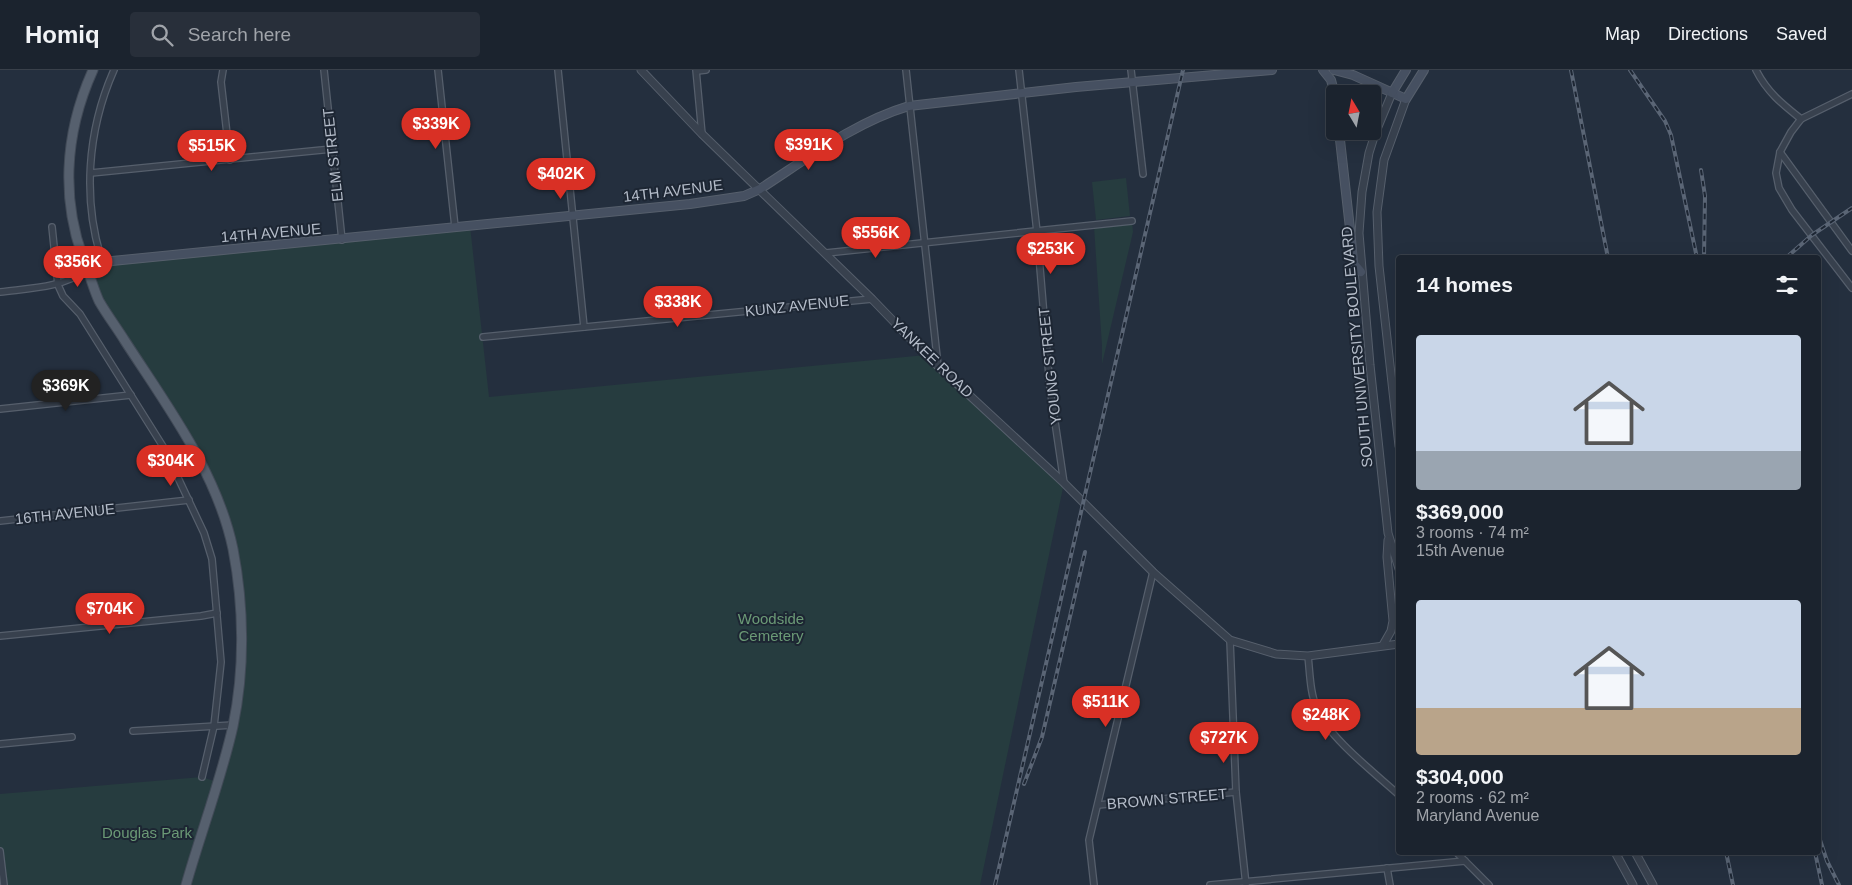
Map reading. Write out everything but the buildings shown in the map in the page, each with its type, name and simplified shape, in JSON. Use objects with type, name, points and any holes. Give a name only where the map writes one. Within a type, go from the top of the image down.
[{"type":"main road","points":[[93,70],[83,91],[76,115],[68,156],[73,227],[100,302],[191,445],[222,512],[232,547],[241,608],[240,676],[233,725],[186,885]]},
{"type":"main road","name":"14TH AVENUE","points":[[87,270],[118,261],[690,204],[744,196],[760,189],[860,126],[889,112],[909,106],[1021,93],[1272,70]]},
{"type":"main road","points":[[1323,70],[1331,80],[1332,85]]},
{"type":"main road","points":[[1334,70],[1352,75],[1406,99]]},
{"type":"main road","name":"SOUTH UNIVERSITY BOULEVARD","points":[[1392,93],[1406,70]]},
{"type":"main road","name":"SOUTH UNIVERSITY BOULEVARD","points":[[1406,99],[1424,70]]},
{"type":"main road","points":[[1340,140],[1354,264],[1361,272]]},
{"type":"street","points":[[103,264],[92,221],[90,172],[99,114],[114,70]]},
{"type":"street","points":[[223,70],[221,82],[230,160]]},
{"type":"street","name":"ELM STREET","points":[[324,70],[342,240]]},
{"type":"street","points":[[438,70],[455,227]]},
{"type":"street","points":[[558,70],[584,327]]},
{"type":"street","name":"YANKEE ROAD","points":[[641,70],[702,134],[826,252],[938,366],[1064,483],[1153,572],[1230,640]]},
{"type":"street","points":[[702,134],[696,71],[706,70]]},
{"type":"street","points":[[906,70],[938,366]]},
{"type":"street","name":"YOUNG STREET","points":[[1019,70],[1037,232],[1050,388],[1064,483]]},
{"type":"street","points":[[1131,70],[1143,174]]},
{"type":"street","points":[[1756,70],[1774,98],[1801,119]]},
{"type":"street","name":"SOUTH UNIVERSITY BOULEVARD","points":[[1392,93],[1375,134],[1365,173],[1359,226],[1361,272],[1388,532],[1396,559]]},
{"type":"street","points":[[1852,94],[1801,119],[1780,152],[1776,173],[1779,188],[1792,210],[1852,288]]},
{"type":"street","name":"SOUTH UNIVERSITY BOULEVARD","points":[[1396,420],[1378,266],[1377,212],[1384,160],[1406,99]]},
{"type":"street","points":[[90,172],[332,149]]},
{"type":"street","points":[[1780,152],[1852,251]]},
{"type":"street","points":[[826,252],[1132,221]]},
{"type":"street","points":[[52,227],[58,285],[63,296],[80,314],[164,448],[204,533],[212,559],[221,662],[214,726],[202,777]]},
{"type":"street","name":"14TH AVENUE","points":[[0,292],[58,285],[74,279],[87,270]]},
{"type":"street","name":"KUNZ AVENUE","points":[[483,337],[872,299]]},
{"type":"street","points":[[0,408],[131,395]]},
{"type":"street","name":"16TH AVENUE","points":[[0,521],[189,500]]},
{"type":"street","points":[[1384,646],[1391,631],[1393,621],[1387,557],[1388,532]]},
{"type":"street","points":[[1094,885],[1089,840],[1153,572]]},
{"type":"street","points":[[0,636],[217,613]]},
{"type":"street","points":[[1246,883],[1236,792],[1230,640],[1276,654],[1308,656],[1396,644]]},
{"type":"street","points":[[1308,656],[1312,693],[1317,710],[1327,728],[1396,792]]},
{"type":"street","points":[[133,731],[233,725]]},
{"type":"street","points":[[0,744],[72,737]]},
{"type":"street","name":"BROWN STREET","points":[[1098,805],[1236,792]]},
{"type":"street","points":[[0,851],[4,885]]},
{"type":"street","points":[[1459,855],[1488,885]]},
{"type":"street","points":[[1617,855],[1633,885]]},
{"type":"street","points":[[1637,855],[1654,885]]},
{"type":"street","points":[[1210,885],[1465,861]]},
{"type":"street","points":[[1387,868],[1390,885]]},
{"type":"green space","points":[[1126,178],[1130,216],[1096,220],[1092,182]]},
{"type":"green space","points":[[1132,221],[1133,232],[1102,364],[1094,226]]},
{"type":"green space","name":"Woodside Cemetery","points":[[470,226],[489,397],[926,355],[1064,483],[980,885],[4,885],[0,851],[0,794],[202,777],[217,782],[224,760],[241,651],[232,547],[209,480],[100,302],[87,270],[103,264]]},
{"type":"railway","points":[[995,885],[1183,70]]},
{"type":"railway","points":[[1571,70],[1607,255]]},
{"type":"railway","points":[[1630,70],[1665,121],[1671,135],[1696,255]]},
{"type":"railway","points":[[1701,170],[1705,196],[1704,255]]},
{"type":"railway","points":[[1789,255],[1812,235],[1852,208]]},
{"type":"railway","points":[[1024,784],[1042,737],[1085,552]]},
{"type":"railway","points":[[1821,843],[1827,861],[1839,885]]},
{"type":"railway","points":[[1727,855],[1733,885]]},
{"type":"railway","points":[[1816,855],[1822,885]]},
{"type":"park label","name":"Douglas Park","points":[[147,833]]}]
